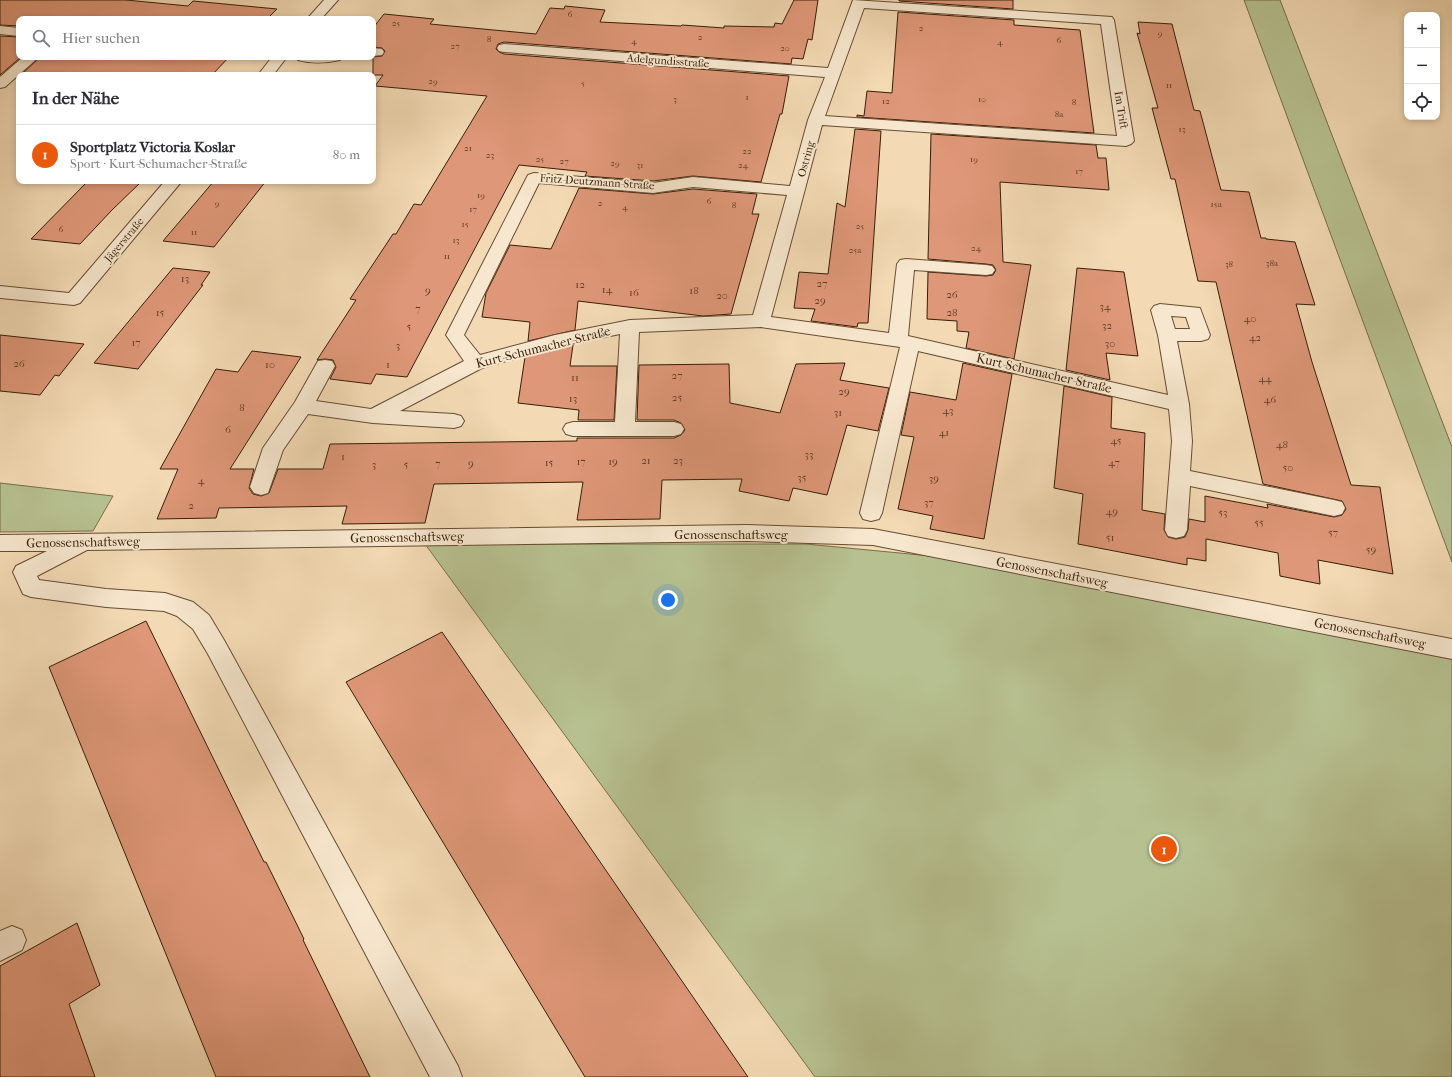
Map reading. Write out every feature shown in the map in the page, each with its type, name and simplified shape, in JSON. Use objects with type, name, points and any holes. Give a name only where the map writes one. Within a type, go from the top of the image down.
[{"type":"street","points":[[317,16],[331,0]]},
{"type":"street","name":"Ostring","points":[[761,321],[816,120],[859,2]]},
{"type":"street","name":"Im Trift","points":[[816,120],[1126,141],[1107,20],[859,2]]},
{"type":"street","points":[[0,30],[16,32]]},
{"type":"street","name":"Adelgundisstraße","points":[[504,48],[832,73]]},
{"type":"street","points":[[0,84],[28,60]]},
{"type":"street","points":[[268,72],[278,60]]},
{"type":"street","name":"Fritz-Deutzmann-Straße","points":[[475,363],[456,335],[534,178],[653,188],[693,182],[797,191]]},
{"type":"street","name":"Jägerstraße","points":[[0,292],[74,299],[171,184]]},
{"type":"street","points":[[871,513],[904,342],[906,264],[986,270]]},
{"type":"street","name":"Kurt-Schumacher-Straße","points":[[373,416],[475,363],[555,341],[630,326],[761,321],[904,342],[1179,404]]},
{"type":"street","name":"Kurt-Schumacher-Straße","points":[[625,429],[630,326]]},
{"type":"street","points":[[1167,335],[1179,404],[1182,441],[1176,530]]},
{"type":"street","points":[[261,487],[273,448],[303,406],[325,366]]},
{"type":"street","points":[[303,406],[373,416],[454,421]]},
{"type":"street","points":[[573,429],[674,429]]},
{"type":"street","points":[[1180,476],[1334,508]]},
{"type":"street","name":"Genossenschaftsweg","points":[[0,543],[747,533],[873,538],[1452,649]]},
{"type":"street","points":[[86,542],[24,572],[31,588],[106,598],[165,602],[185,609],[201,622],[216,647],[447,1077]]},
{"type":"green space","points":[[1244,0],[1280,0],[1452,447],[1452,562]]},
{"type":"green space","points":[[0,483],[113,496],[93,531],[0,532]]},
{"type":"green space","points":[[425,544],[806,544],[962,559],[1452,659],[1452,1077],[815,1077]]},
{"type":"building","points":[[0,0],[126,0],[188,6],[193,1],[277,9],[270,16],[16,16],[16,26],[0,25]]},
{"type":"building","points":[[794,0],[818,0],[812,40],[808,39],[803,59],[792,58],[791,64],[504,42],[498,44],[496,49],[504,54],[789,76],[782,114],[780,114],[761,182],[693,176],[653,181],[585,176],[587,172],[519,165],[407,377],[376,374],[371,384],[330,379],[336,367],[333,360],[317,360],[356,300],[350,299],[393,234],[396,234],[414,204],[421,205],[487,96],[376,86],[383,75],[376,75],[376,72],[373,72],[373,60],[376,60],[376,57],[382,56],[385,51],[382,48],[376,47],[376,24],[384,14],[434,19],[430,24],[536,34],[550,8],[564,9],[565,6],[605,10],[600,22],[724,28],[724,26],[774,27],[775,23],[782,24]]},
{"type":"building","points":[[1013,0],[1013,9],[899,1]]},
{"type":"building","points":[[898,12],[1014,20],[1014,25],[1080,30],[1094,133],[857,117],[857,115],[864,116],[867,91],[892,93]]},
{"type":"building","points":[[1138,22],[1172,24],[1194,110],[1200,111],[1221,190],[1249,192],[1261,238],[1295,242],[1315,305],[1296,304],[1312,362],[1351,485],[1380,487],[1393,574],[1318,560],[1320,584],[1280,576],[1278,553],[1206,539],[1206,561],[1187,558],[1187,565],[1078,544],[1083,494],[1054,488],[1064,386],[1112,397],[1111,428],[1145,433],[1142,510],[1165,514],[1164,530],[1168,537],[1176,539],[1185,537],[1188,530],[1189,519],[1205,522],[1205,496],[1268,508],[1267,504],[1334,517],[1342,515],[1346,509],[1342,501],[1263,484],[1216,282],[1198,281],[1175,179],[1171,179],[1152,108],[1158,108],[1137,33],[1140,34]]},
{"type":"building","points":[[0,36],[16,37],[16,60],[18,60],[0,75]]},
{"type":"building","points":[[37,60],[226,60],[215,72],[24,72]]},
{"type":"building","points":[[855,129],[881,131],[868,323],[858,323],[857,327],[811,321],[815,309],[794,308],[799,272],[828,274],[837,203],[845,207]]},
{"type":"building","points":[[931,134],[1096,145],[1098,158],[1106,158],[1109,190],[1000,182],[1003,262],[1031,265],[1014,359],[966,348],[969,332],[957,331],[957,321],[927,319],[928,272],[986,276],[993,275],[996,270],[993,265],[928,259]]},
{"type":"building","points":[[85,184],[139,184],[80,244],[31,239]]},
{"type":"building","points":[[211,184],[264,184],[214,247],[163,241]]},
{"type":"building","points":[[579,188],[653,194],[693,189],[757,194],[752,214],[759,214],[731,314],[703,316],[578,301],[575,330],[528,341],[530,322],[482,317],[486,293],[510,245],[551,249]]},
{"type":"building","points":[[173,268],[210,272],[201,285],[203,285],[138,369],[94,363]]},
{"type":"building","points":[[1077,268],[1124,272],[1138,356],[1106,353],[1110,380],[1066,370]]},
{"type":"building","points":[[0,335],[84,344],[59,376],[55,375],[40,395],[0,391]]},
{"type":"building","points":[[573,345],[570,366],[617,366],[614,420],[578,420],[579,410],[518,403],[525,357]]},
{"type":"building","points":[[252,351],[301,357],[230,469],[254,469],[249,488],[253,494],[261,496],[269,493],[278,469],[323,469],[330,444],[577,441],[577,438],[674,438],[681,435],[685,430],[681,423],[674,420],[637,420],[639,365],[729,364],[730,403],[780,413],[796,364],[845,363],[840,380],[889,388],[878,431],[847,425],[827,495],[793,488],[789,501],[739,491],[742,479],[662,480],[660,519],[577,520],[583,482],[434,484],[425,523],[342,524],[347,506],[219,508],[216,518],[157,519],[178,469],[160,469],[216,369],[238,372]]},
{"type":"building","points":[[963,363],[1012,374],[984,539],[930,529],[933,516],[898,509],[914,437],[901,435],[910,392],[956,400]]},
{"type":"building","points":[[146,621],[264,862],[266,862],[304,939],[303,940],[370,1077],[216,1077],[49,667]]},
{"type":"building","points":[[442,632],[748,1077],[585,1077],[346,682]]},
{"type":"building","points":[[77,923],[100,985],[69,1004],[95,1077],[0,1077],[0,966]]},
{"type":"place","name":"Sportplatz Victoria Koslar","points":[[1164,849]]}]
